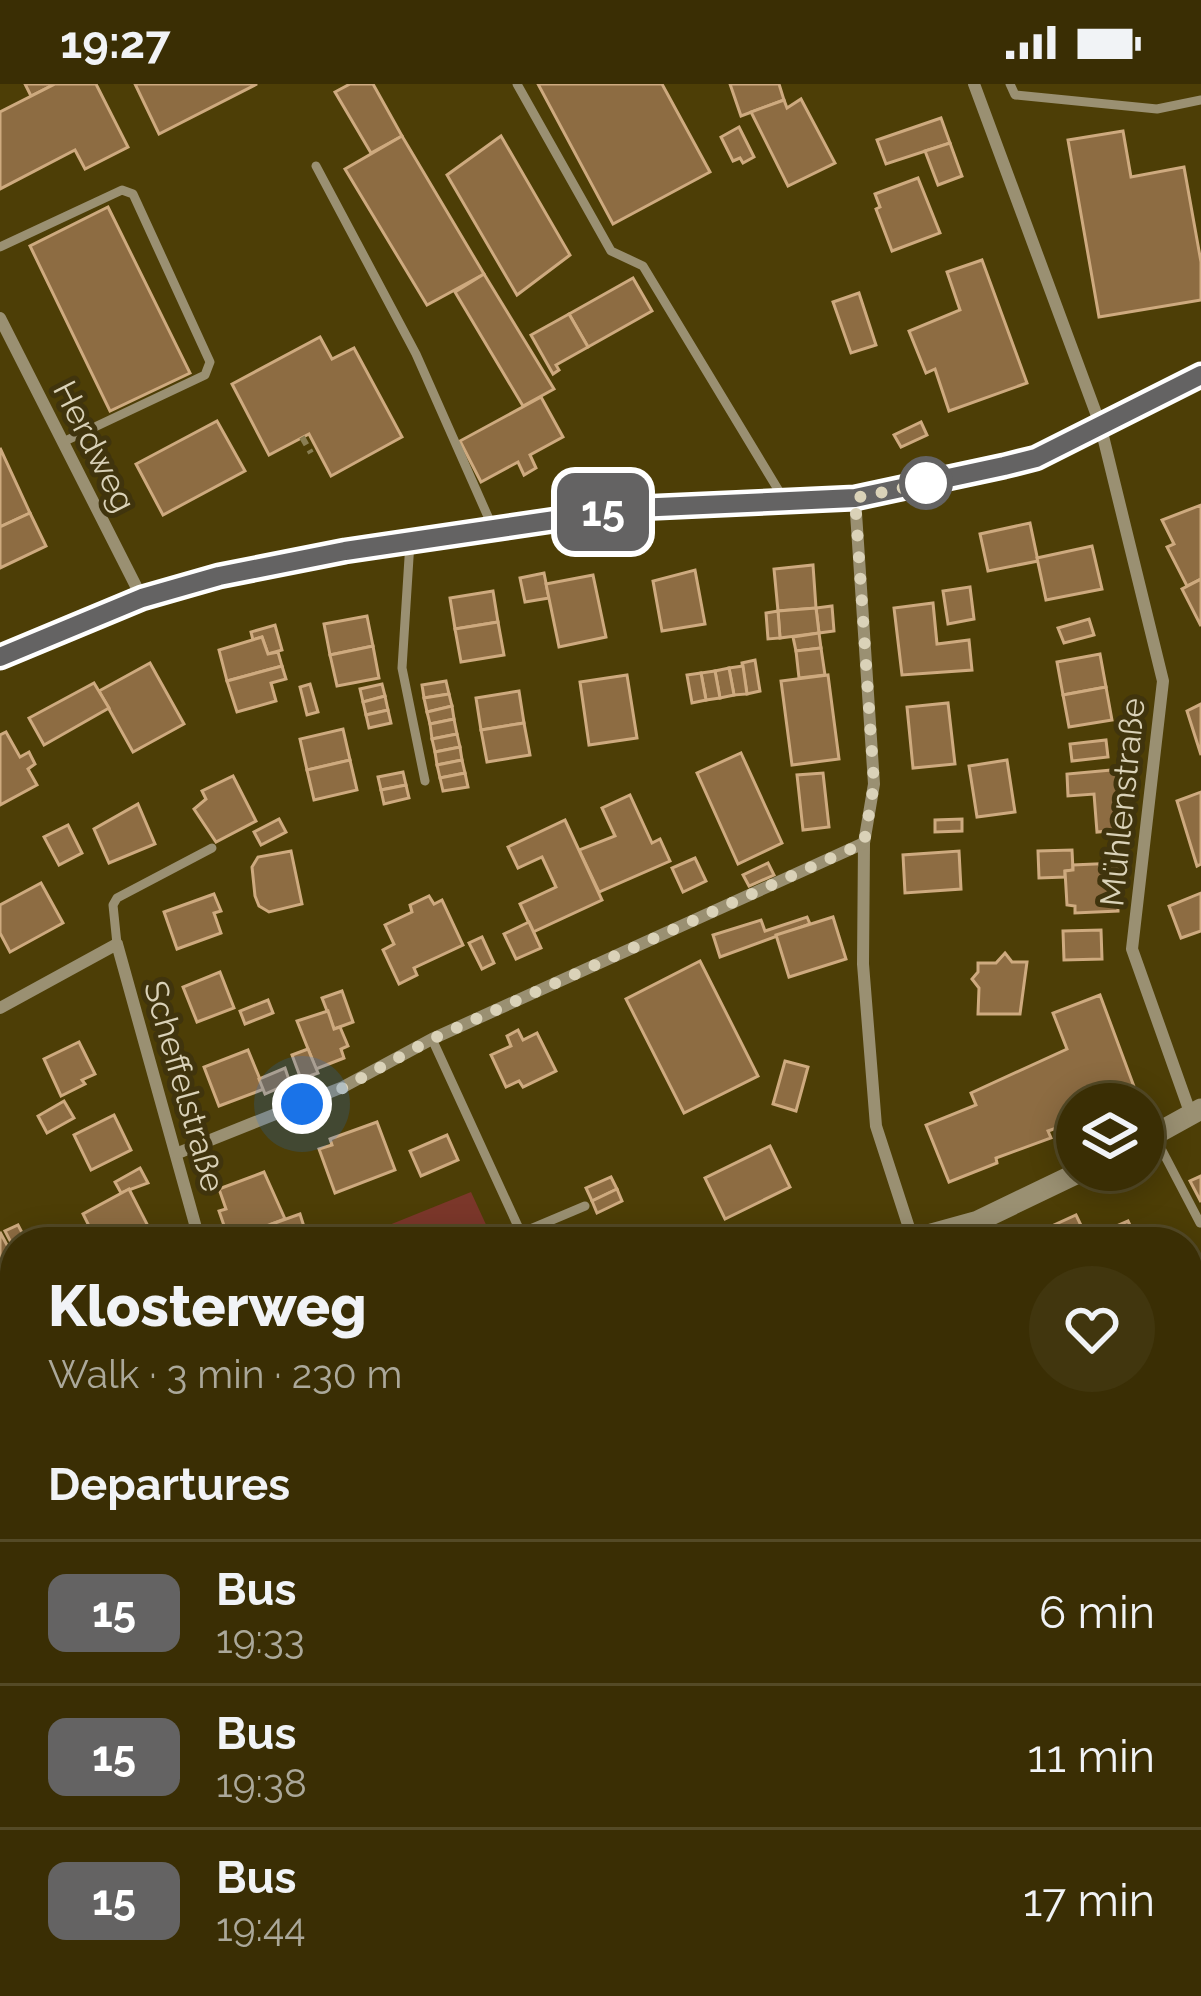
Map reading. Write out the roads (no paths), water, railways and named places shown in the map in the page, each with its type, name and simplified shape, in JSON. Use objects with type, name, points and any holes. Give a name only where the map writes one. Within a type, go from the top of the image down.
[{"type":"street","name":"Mühlenstraße","points":[[974,84],[1100,424],[1162,681],[1132,950],[1196,1112]]},
{"type":"street","name":"Herdweg","points":[[0,318],[142,598]]},
{"type":"street","points":[[0,657],[142,598],[219,576],[636,508],[855,498],[1036,458],[1201,375]]},
{"type":"street","points":[[855,498],[874,784],[864,843],[863,964],[876,1126],[903,1227]]},
{"type":"street","points":[[178,1153],[343,1088],[432,1039],[864,843]]},
{"type":"street","name":"Scheffelstraße","points":[[0,1008],[117,944],[195,1227]]},
{"type":"street","points":[[1164,1130],[1196,1112]]},
{"type":"street","points":[[956,1227],[1056,1183]]},
{"type":"lane","points":[[517,84],[611,251],[644,266],[785,501]]},
{"type":"lane","points":[[1010,84],[1015,95],[1157,109],[1201,100]]},
{"type":"lane","points":[[316,166],[416,354],[493,528]]},
{"type":"lane","points":[[0,247],[122,190],[133,194],[210,362],[205,375],[63,442]]},
{"type":"lane","points":[[410,542],[402,668],[425,782]]},
{"type":"lane","name":"Scheffelstraße","points":[[117,944],[113,905],[117,898],[212,848]]},
{"type":"lane","points":[[432,1039],[518,1227]]},
{"type":"lane","points":[[1164,1163],[1200,1222]]},
{"type":"lane","points":[[535,1227],[585,1206]]}]
